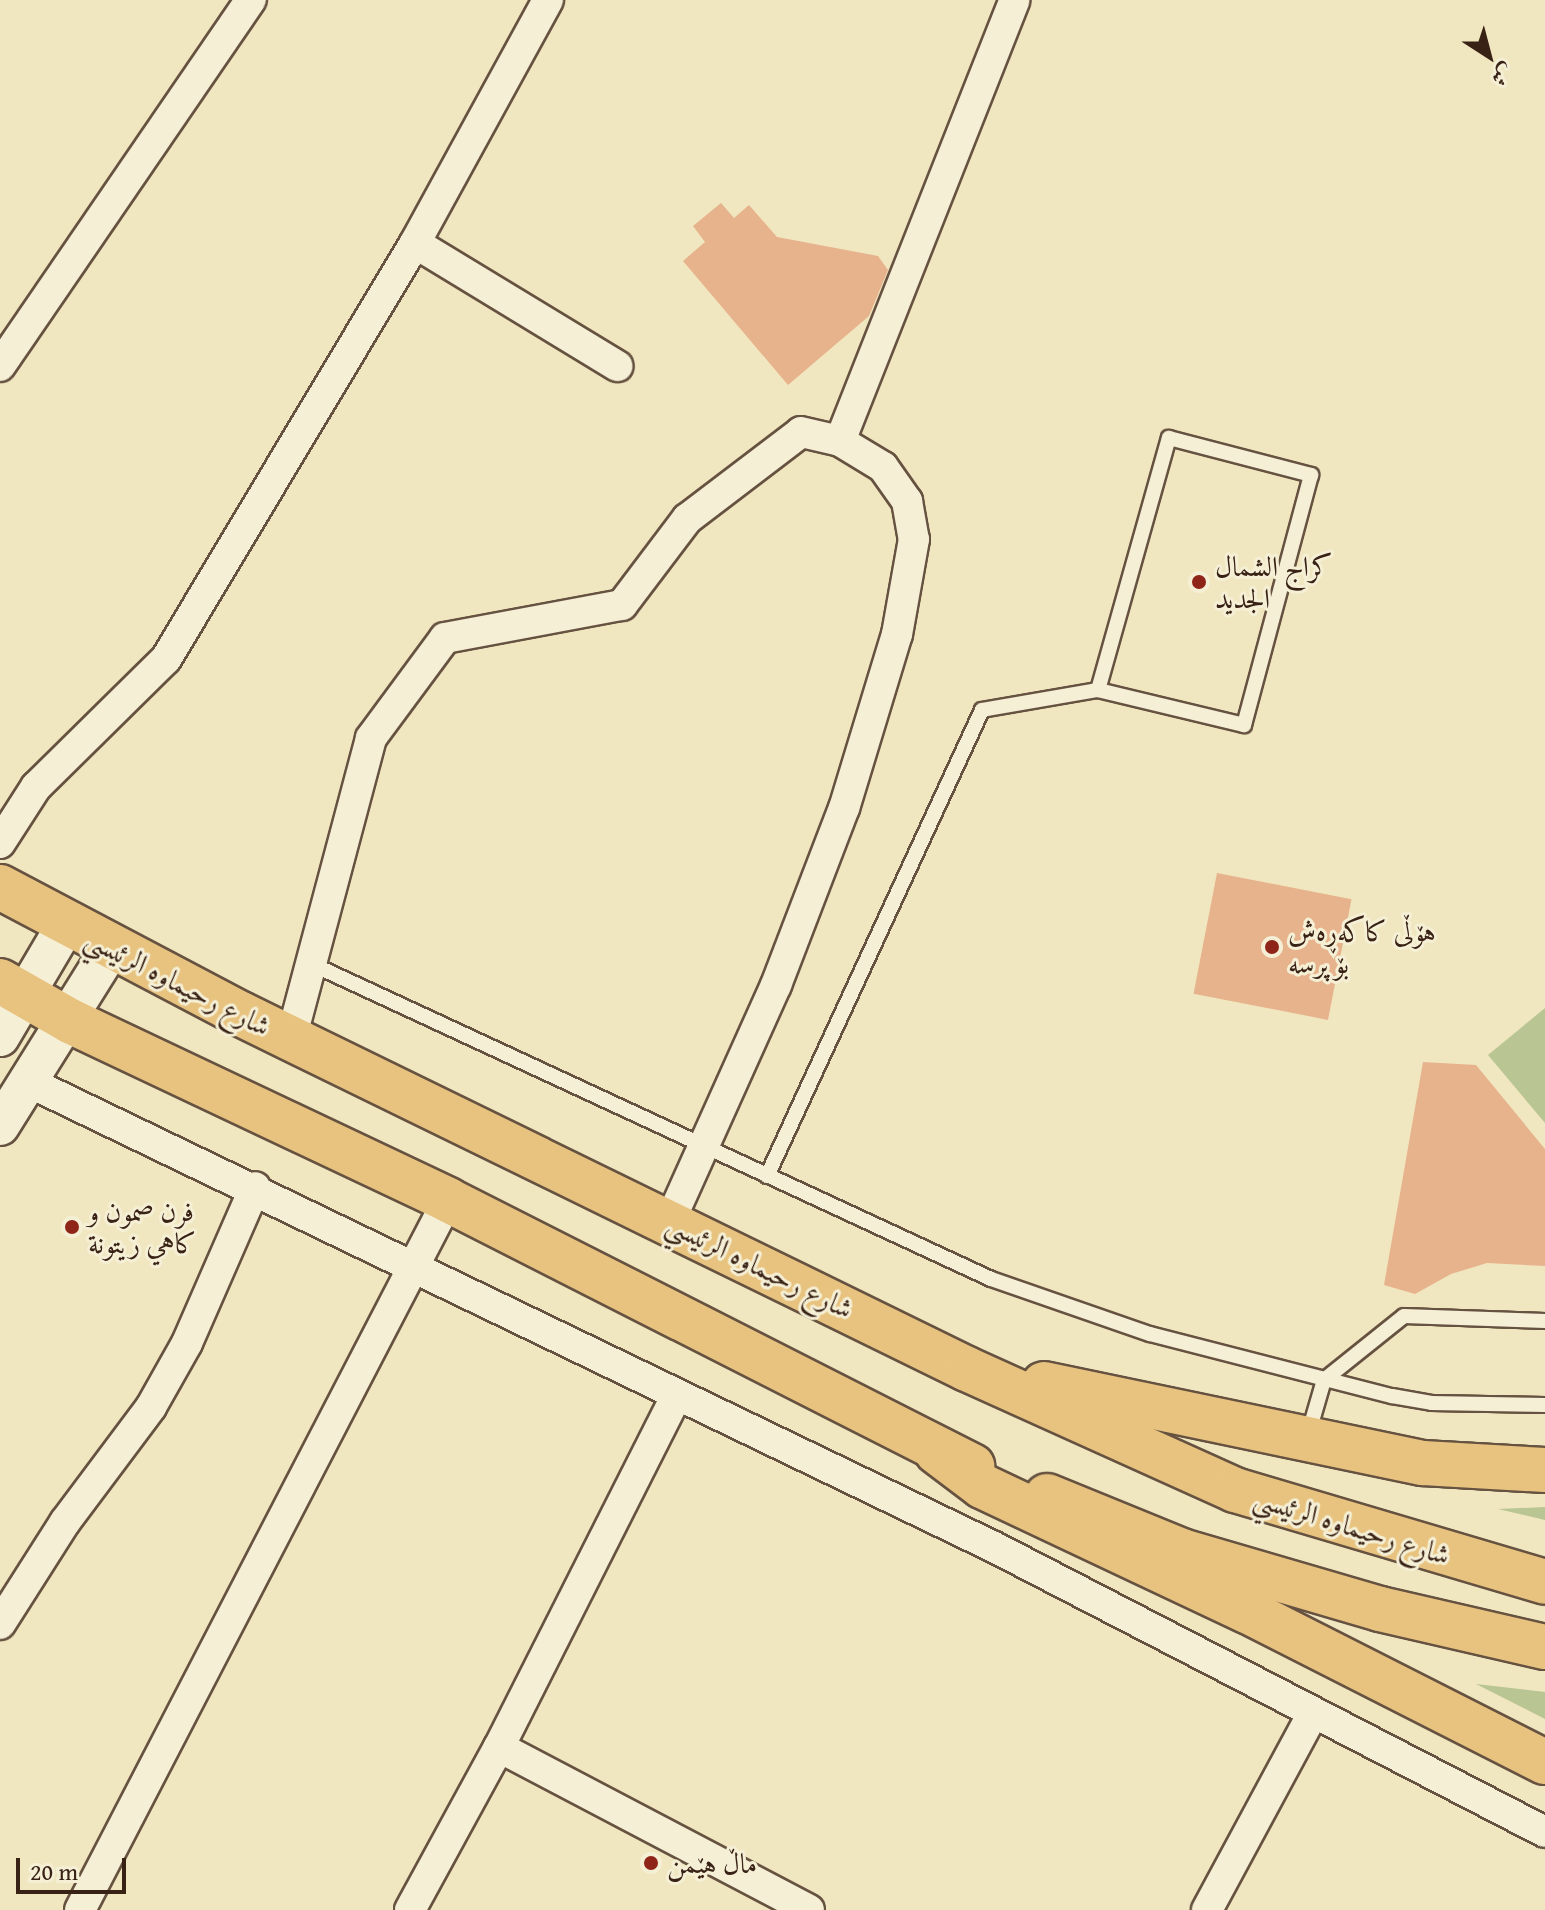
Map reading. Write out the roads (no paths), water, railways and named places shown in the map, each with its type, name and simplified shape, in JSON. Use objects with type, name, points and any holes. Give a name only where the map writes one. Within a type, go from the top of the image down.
[{"type":"main road","name":"شارع رحيماوه الرئيسي","points":[[0,887],[110,950],[291,1039],[670,1221],[967,1369],[1235,1490],[1545,1582]]},
{"type":"main road","points":[[13,988],[70,1021],[448,1200],[937,1452],[1182,1551],[1380,1609],[1545,1647]]},
{"type":"main road","points":[[967,1369],[1423,1463],[1545,1470]]},
{"type":"main road","points":[[937,1452],[982,1486],[1247,1611],[1545,1762]]},
{"type":"street","points":[[0,366],[251,0]]},
{"type":"street","points":[[0,843],[36,787],[166,659],[415,243],[548,0]]},
{"type":"street","points":[[840,441],[1015,0]]},
{"type":"street","points":[[415,243],[617,366]]},
{"type":"street","points":[[291,1039],[314,965],[371,738],[445,638],[622,605],[687,519],[801,432],[840,441],[883,467],[907,501],[914,539],[897,634],[844,808],[776,985],[670,1221]]},
{"type":"street","points":[[0,1037],[13,988],[66,925]]},
{"type":"street","points":[[0,1126],[70,1021],[110,950]]},
{"type":"street","points":[[31,1083],[255,1187],[412,1271],[994,1547],[1545,1832]]},
{"type":"street","points":[[0,1624],[65,1522],[151,1407],[187,1343],[255,1187]]},
{"type":"street","points":[[80,1910],[448,1200]]},
{"type":"street","points":[[410,1910],[499,1747],[676,1397]]},
{"type":"street","points":[[1207,1910],[1313,1713]]},
{"type":"street","points":[[499,1747],[809,1910]]},
{"type":"lane","points":[[767,1176],[982,710],[1098,690],[1244,725],[1311,475],[1169,438],[1098,690]]},
{"type":"lane","points":[[314,965],[991,1279],[1150,1334],[1324,1380],[1431,1403],[1545,1405]]},
{"type":"lane","points":[[1306,1439],[1324,1380],[1404,1316],[1545,1321]]},
{"type":"place","name":"كراج الشمال الجديد","points":[[1199,582]]},
{"type":"place","name":"هۆڵی کاکەڕەش بۆ پرسە","points":[[1272,947]]},
{"type":"place","name":"فرن صمون و كاهي زيتونة","points":[[72,1227]]},
{"type":"place","name":"ماڵ هێمن","points":[[651,1863]]}]
